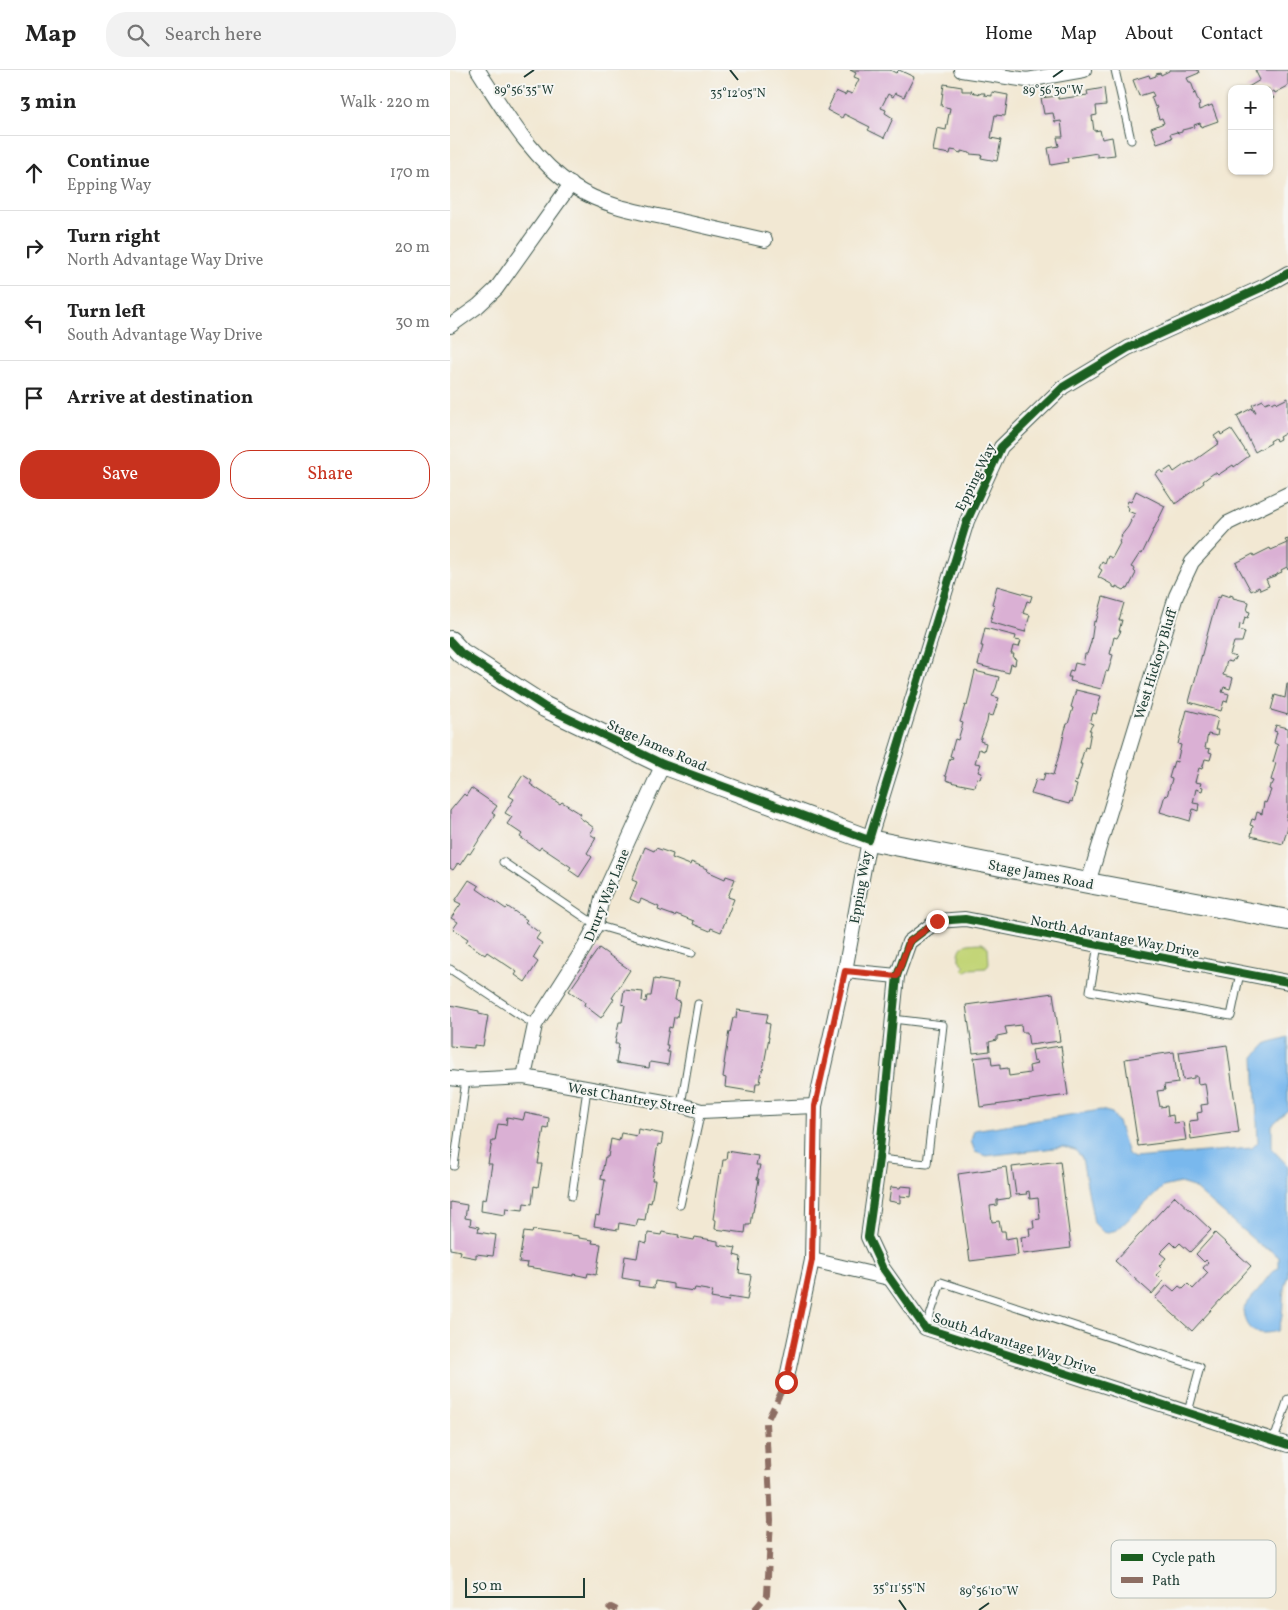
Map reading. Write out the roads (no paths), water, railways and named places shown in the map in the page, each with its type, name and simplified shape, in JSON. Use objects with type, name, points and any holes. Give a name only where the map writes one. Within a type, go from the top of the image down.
[{"type":"main road","name":"Stage James Road","points":[[450,642],[461,653],[546,707],[662,764],[869,840],[1288,920]]},
{"type":"street","points":[[478,70],[516,129],[532,149],[552,169],[571,184],[597,198],[622,208],[765,240]]},
{"type":"street","points":[[961,70],[1027,80],[1084,70]]},
{"type":"street","points":[[450,326],[478,306],[496,289],[571,184]]},
{"type":"street","name":"Epping Way","points":[[786,1382],[812,1260],[815,1106],[845,971],[869,840],[967,521],[1001,447],[1063,387],[1128,348],[1265,286],[1288,273]]},
{"type":"street","name":"West Hickory Bluff","points":[[1088,883],[1176,596],[1192,562],[1228,523],[1288,494]]},
{"type":"street","name":"Drury Way Lane","points":[[524,1078],[535,1025],[584,948],[596,925],[602,898],[662,764]]},
{"type":"street","name":"North Advantage Way Drive","points":[[937,921],[966,919],[1288,982]]},
{"type":"street","name":"South Advantage Way Drive","points":[[937,921],[909,942],[897,976],[879,1159],[868,1237],[889,1278],[926,1328],[1288,1445]]},
{"type":"street","points":[[845,971],[897,976]]},
{"type":"street","name":"West Chantrey Street","points":[[450,1078],[466,1080],[524,1078],[681,1105],[701,1111],[815,1106]]},
{"type":"street","points":[[812,1260],[889,1278]]},
{"type":"lane","points":[[1115,70],[1131,140]]},
{"type":"lane","points":[[503,862],[596,925],[692,953]]},
{"type":"lane","points":[[1098,945],[1090,991],[1231,1016],[1240,973]]},
{"type":"lane","points":[[450,969],[535,1025]]},
{"type":"lane","points":[[681,1105],[698,1004]]},
{"type":"lane","points":[[879,1159],[927,1164],[943,1025],[893,1018]]},
{"type":"lane","points":[[454,1166],[466,1080]]},
{"type":"lane","points":[[572,1196],[587,1089]]},
{"type":"lane","points":[[680,1205],[701,1111]]},
{"type":"lane","points":[[926,1328],[941,1282],[1200,1367],[1188,1412]]},
{"type":"lane","points":[[1274,1440],[1288,1399]]},
{"type":"water","points":[[1288,1037],[1288,1110],[1272,1125],[1272,1149],[1288,1166],[1288,1276],[1284,1288],[1282,1317],[1278,1331],[1258,1333],[1253,1331],[1246,1323],[1243,1309],[1272,1272],[1279,1267],[1279,1257],[1262,1247],[1193,1187],[1180,1183],[1163,1187],[1117,1230],[1104,1233],[1094,1223],[1082,1158],[1075,1150],[1063,1147],[986,1156],[975,1152],[971,1141],[974,1130],[1101,1110],[1112,1113],[1118,1122],[1128,1154],[1134,1158],[1252,1148],[1258,1142],[1254,1057],[1267,1043]]}]
